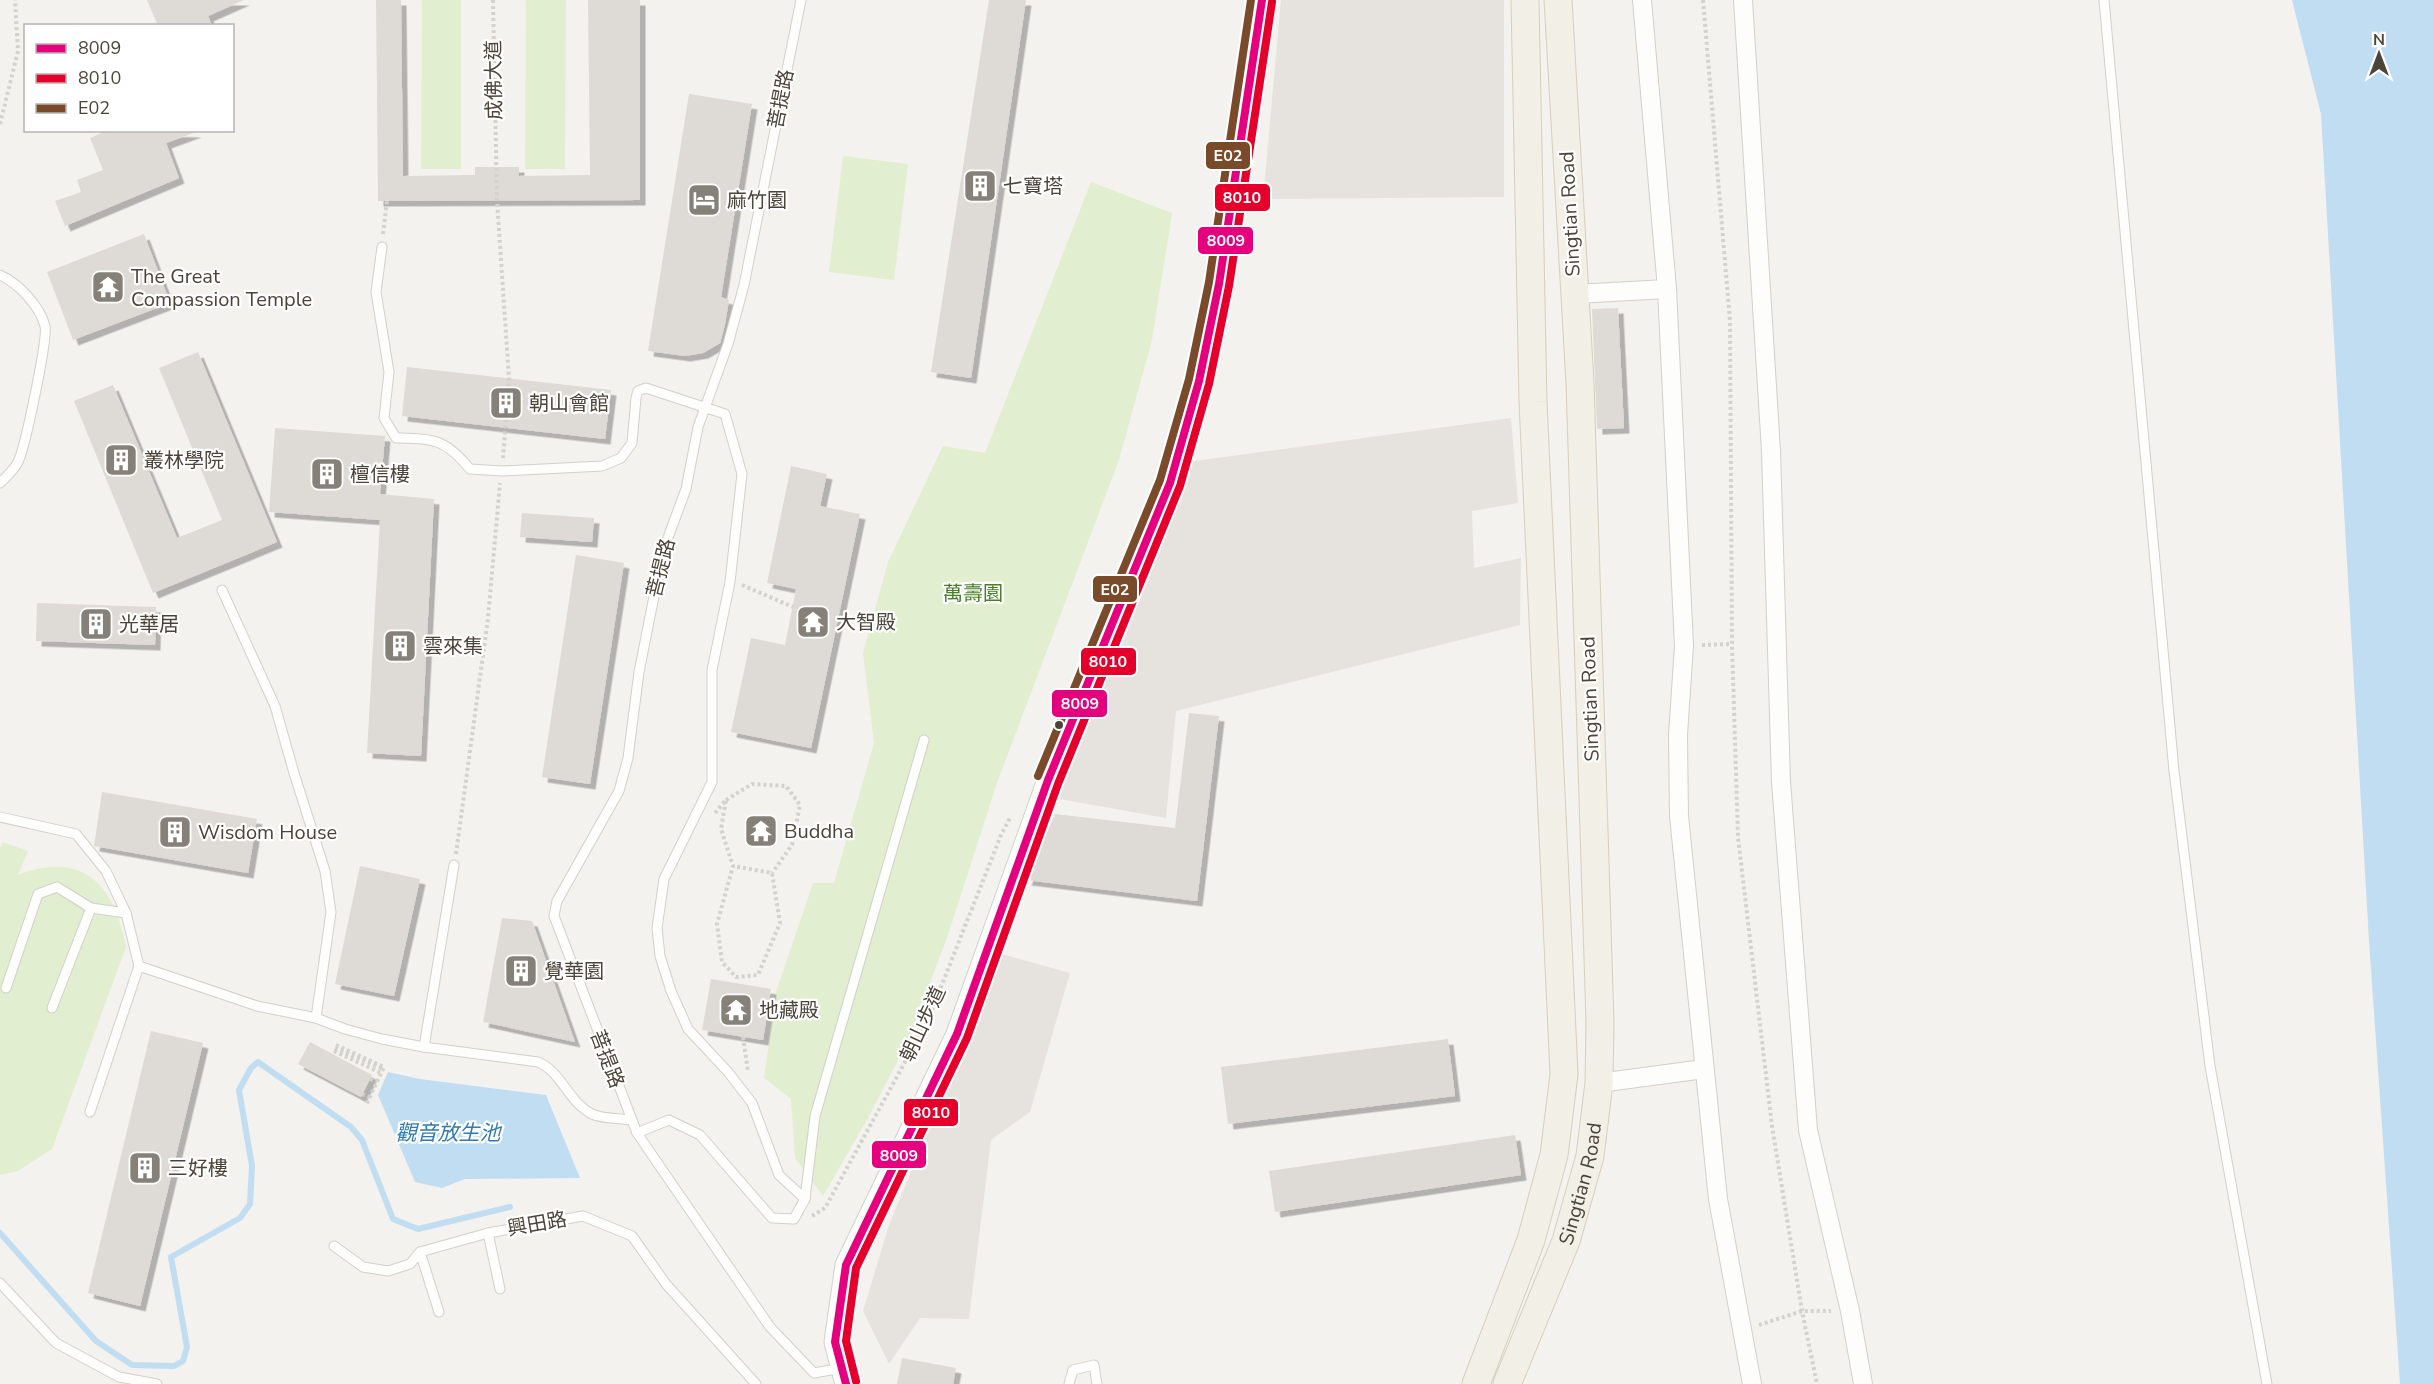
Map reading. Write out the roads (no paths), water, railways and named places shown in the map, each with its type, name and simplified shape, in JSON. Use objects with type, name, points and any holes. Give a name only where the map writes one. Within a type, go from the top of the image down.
[{"type":"main road","name":"Singtian Road","points":[[1476,1384],[1531,1240],[1554,1155],[1564,1074],[1533,402],[1525,0]]},
{"type":"main road","name":"Singtian Road","points":[[1507,1384],[1566,1241],[1590,1156],[1599,1083],[1600,1022],[1586,579],[1575,294],[1558,0]]},
{"type":"main road","points":[[1530,252],[1572,248]]},
{"type":"main road","points":[[1542,582],[1586,579]]},
{"type":"street","points":[[844,1376],[835,1342],[846,1265],[957,1034],[1048,780],[1170,483],[1199,381],[1219,284],[1262,0]]},
{"type":"street","points":[[1642,0],[1667,289],[1684,646],[1678,735],[1679,816],[1718,1199],[1752,1384]]},
{"type":"street","points":[[1743,0],[1771,451],[1781,782],[1808,1130],[1850,1311],[1863,1384]]},
{"type":"street","points":[[1575,294],[1667,289]]},
{"type":"street","points":[[1599,1083],[1704,1069]]},
{"type":"lane","name":"菩提路","points":[[801,0],[744,285],[728,344],[698,427],[686,489],[663,551],[639,672],[628,758],[619,790],[557,901],[554,916],[630,1120],[637,1133],[770,1327],[814,1373],[844,1376]]},
{"type":"lane","points":[[2104,0],[2174,771],[2210,1066],[2267,1384]]},
{"type":"lane","points":[[382,247],[376,292],[389,372],[384,418],[396,438],[428,439],[453,449],[470,470],[502,471],[602,466],[621,458],[632,443],[638,391],[646,388],[725,414],[742,474],[730,582],[712,670],[712,782],[664,879],[657,928],[660,956],[671,991],[688,1029],[753,1103],[779,1175],[805,1199]]},
{"type":"lane","points":[[0,275],[7,278],[33,303],[45,327],[41,367],[18,462],[0,483]]},
{"type":"lane","points":[[222,590],[275,706],[325,871],[331,912],[316,1018]]},
{"type":"lane","points":[[637,1133],[669,1120],[700,1135],[772,1218],[794,1219],[805,1199],[816,1116],[924,740]]},
{"type":"lane","points":[[0,817],[76,834],[106,871],[126,913],[139,966],[90,1112]]},
{"type":"lane","points":[[424,1047],[454,865]]},
{"type":"lane","points":[[6,988],[38,894],[57,887],[91,908],[126,913]]},
{"type":"lane","points":[[52,1008],[91,908]]},
{"type":"lane","points":[[139,966],[257,1006],[316,1018],[345,1029],[424,1047],[538,1062],[548,1066],[572,1098],[593,1115],[630,1120]]},
{"type":"lane","name":"興田路","points":[[334,1246],[363,1267],[388,1271],[410,1264],[420,1252],[488,1233],[583,1216],[632,1236],[666,1284],[756,1384]]},
{"type":"lane","points":[[488,1233],[500,1289]]},
{"type":"lane","points":[[420,1252],[439,1312]]},
{"type":"lane","points":[[0,1283],[56,1343],[119,1377],[157,1384]]},
{"type":"lane","points":[[1069,1384],[1073,1370],[1094,1365],[1097,1384]]},
{"type":"water","points":[[2292,0],[2433,0],[2433,1384],[2400,1384],[2369,941],[2321,114]]},
{"type":"water","name":"觀音放生池","points":[[388,1072],[420,1079],[546,1095],[580,1178],[465,1179],[442,1188],[415,1182],[378,1095]]},
{"type":"waterway","points":[[0,1233],[96,1341],[132,1365],[174,1366],[183,1361],[187,1347],[171,1257],[240,1218],[250,1204],[252,1166],[239,1090],[251,1068],[258,1062],[351,1127],[362,1140],[393,1219],[418,1229],[510,1207]]},
{"type":"place","name":"七寶塔","points":[[980,186]]},
{"type":"place","name":"麻竹園","points":[[704,200]]},
{"type":"place","name":"The Great Compassion Temple","points":[[108,287]]},
{"type":"place","name":"朝山會館","points":[[506,403]]},
{"type":"place","name":"叢林學院","points":[[121,460]]},
{"type":"place","name":"檀信樓","points":[[327,474]]},
{"type":"place","name":"大智殿","points":[[813,622]]},
{"type":"place","name":"光華居","points":[[96,624]]},
{"type":"place","name":"雲來集","points":[[400,646]]},
{"type":"place","name":"Buddha","points":[[761,831]]},
{"type":"place","name":"Wisdom House","points":[[175,832]]},
{"type":"place","name":"覺華園","points":[[521,971]]},
{"type":"place","name":"地藏殿","points":[[736,1010]]},
{"type":"place","name":"三好樓","points":[[145,1168]]},
{"type":"park label","name":"萬壽園","points":[[973,593]]}]
